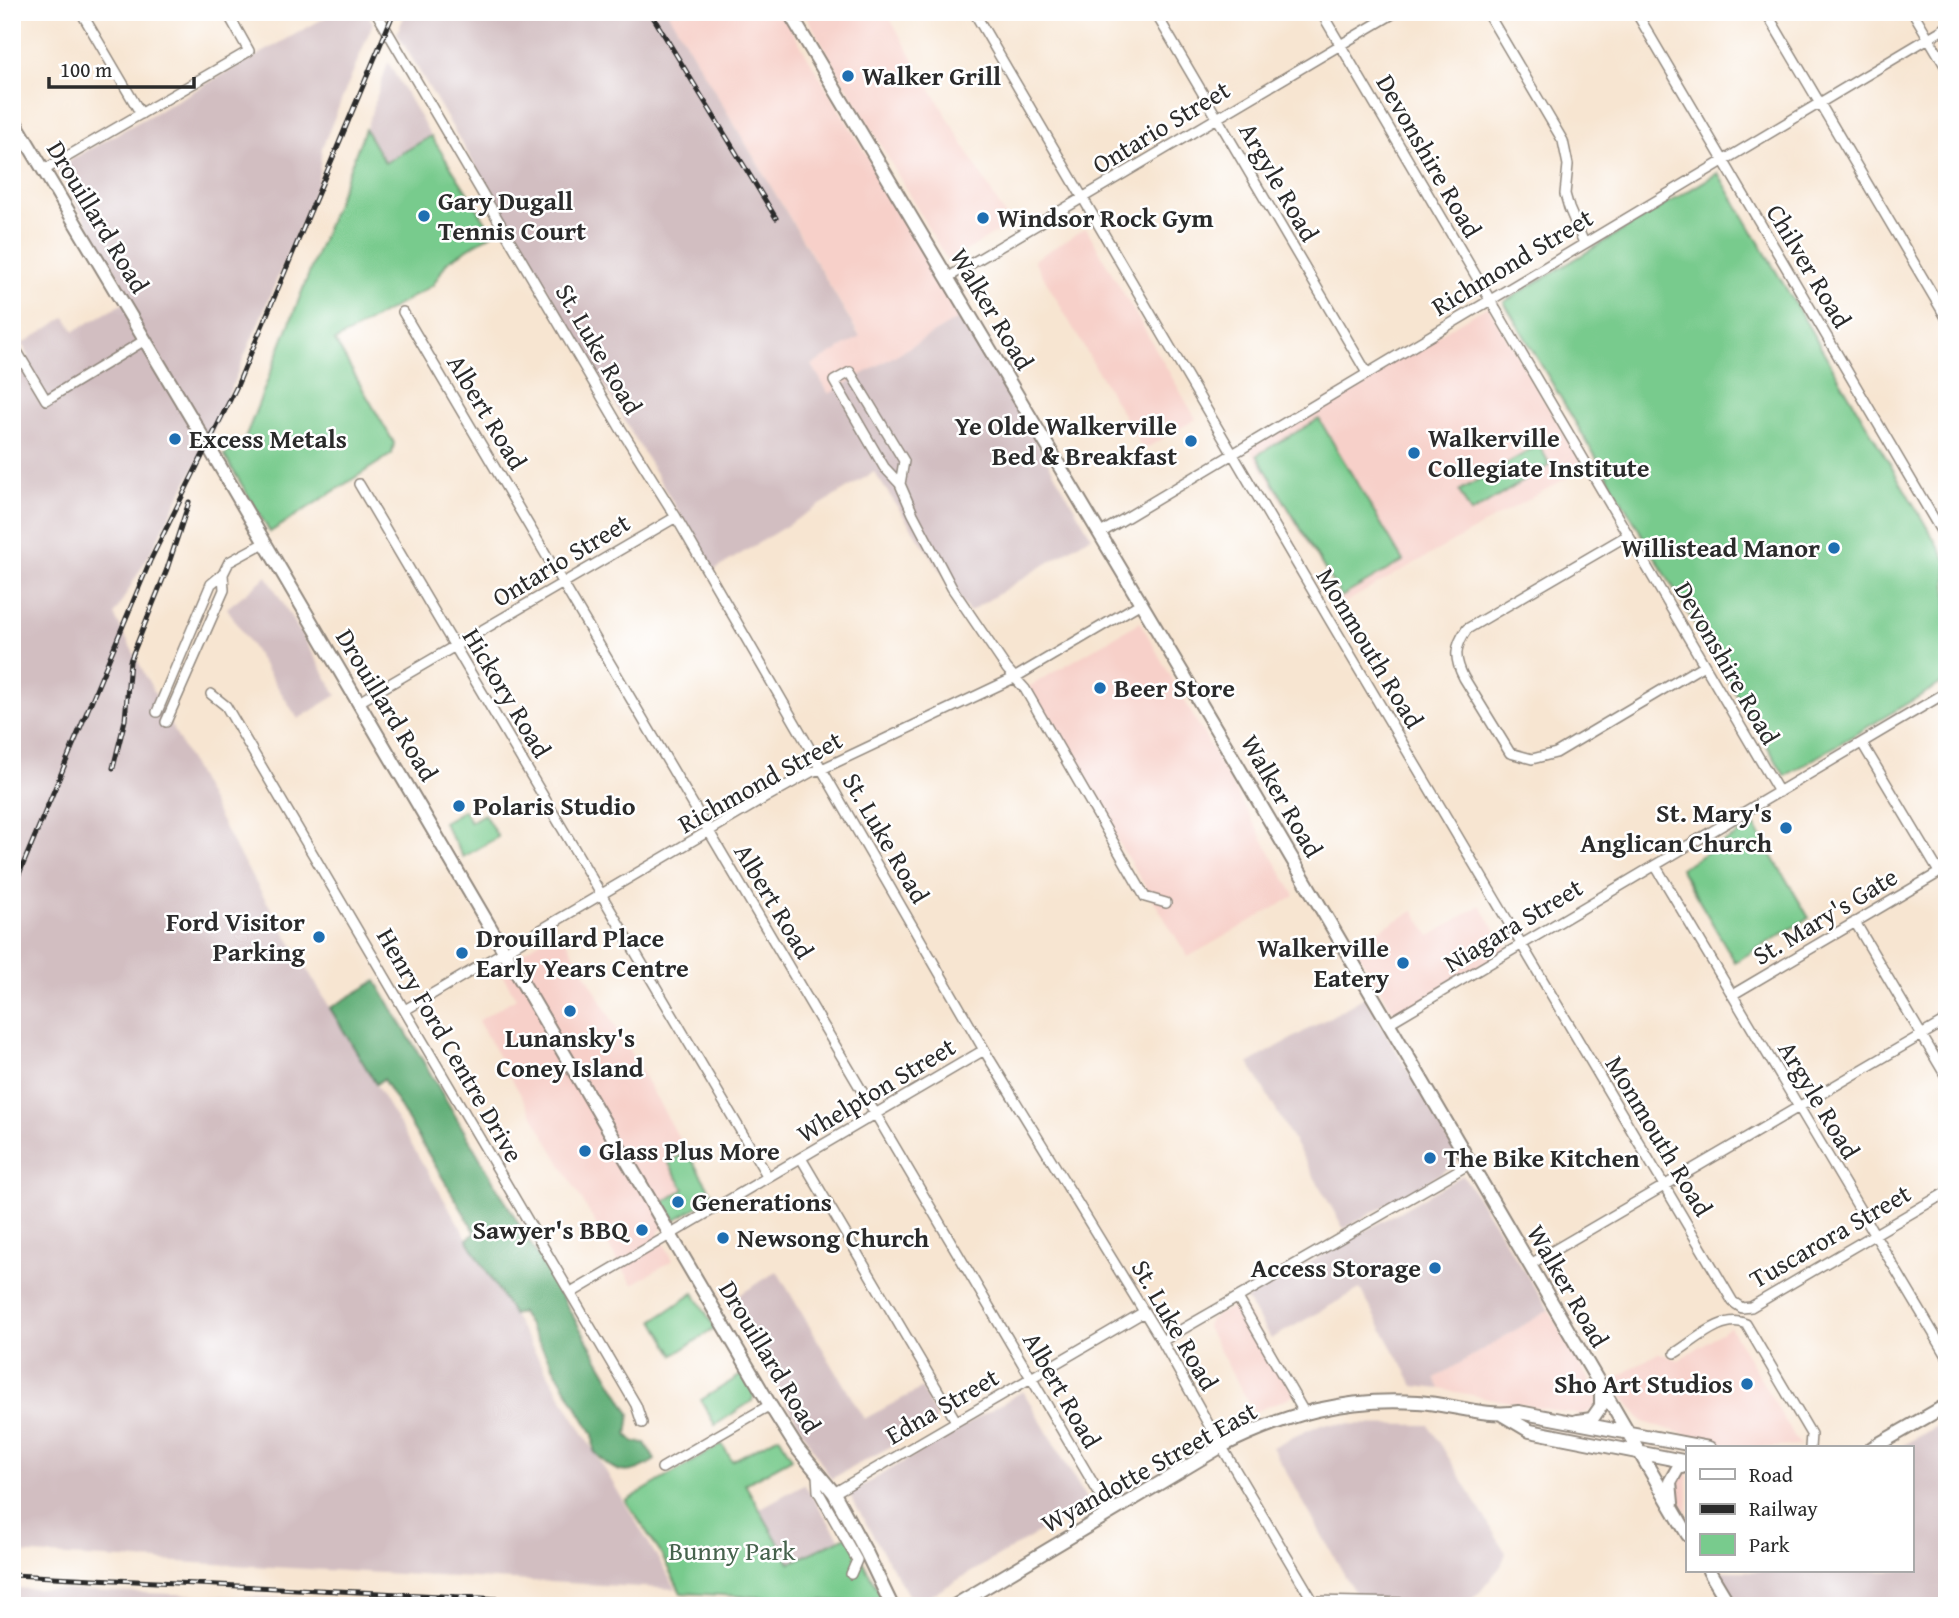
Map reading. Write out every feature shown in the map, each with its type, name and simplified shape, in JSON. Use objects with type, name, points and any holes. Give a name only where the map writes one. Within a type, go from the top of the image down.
[{"type":"main road","name":"Walker Road","points":[[789,12],[1389,1023],[1686,1532]]},
{"type":"main road","name":"Drouillard Road","points":[[12,117],[359,702],[770,1405],[817,1475],[834,1493],[892,1606]]},
{"type":"main road","points":[[1571,1422],[1592,1419],[1601,1406],[1601,1388]]},
{"type":"main road","name":"Wyandotte Street East","points":[[954,1606],[1222,1446],[1262,1425],[1304,1412],[1369,1402],[1418,1402],[1503,1415],[1519,1412],[1698,1446]]},
{"type":"main road","points":[[1875,1446],[1947,1405]]},
{"type":"main road","name":"Wyandotte Street East","points":[[1503,1415],[1530,1431],[1686,1463]]},
{"type":"main road","points":[[1672,1507],[1670,1482],[1678,1468],[1686,1464]]},
{"type":"main road","points":[[1710,1572],[1730,1606]]},
{"type":"street","points":[[81,12],[141,114]]},
{"type":"street","points":[[44,170],[249,51],[227,12]]},
{"type":"street","name":"St. Luke Road","points":[[376,12],[619,426],[676,517],[985,1050],[1163,1341],[1313,1601],[1409,1603]]},
{"type":"street","name":"Monmouth Road","points":[[974,12],[1733,1302]]},
{"type":"street","name":"Argyle Road","points":[[1155,12],[1367,373]]},
{"type":"street","name":"Devonshire Road","points":[[1321,12],[1779,792]]},
{"type":"street","name":"Ontario Street","points":[[947,278],[1396,12]]},
{"type":"street","points":[[1487,12],[1563,141],[1568,165],[1566,194],[1584,243]]},
{"type":"street","name":"Chilver Road","points":[[1636,12],[1947,541]]},
{"type":"street","points":[[1766,12],[1947,319]]},
{"type":"street","points":[[1913,12],[1947,69]]},
{"type":"street","name":"Richmond Street","points":[[1099,534],[1947,27]]},
{"type":"street","name":"Albert Road","points":[[403,312],[1110,1511]]},
{"type":"street","points":[[12,343],[46,400],[145,340]]},
{"type":"street","points":[[900,484],[904,461],[850,372],[834,381],[884,467],[900,484],[952,587],[1014,678],[1025,689],[1145,897],[1166,903]]},
{"type":"street","name":"Hickory Road","points":[[359,484],[768,1177]]},
{"type":"street","name":"Ontario Street","points":[[359,702],[676,517]]},
{"type":"street","points":[[1628,535],[1467,629],[1455,652],[1457,666],[1464,678],[1510,753],[1532,760],[1556,753],[1704,665]]},
{"type":"street","points":[[157,712],[211,584],[223,574],[229,562],[264,543]]},
{"type":"street","points":[[166,722],[224,590],[223,574]]},
{"type":"street","name":"Richmond Street","points":[[405,1010],[811,772],[1014,678],[1141,603]]},
{"type":"street","name":"Niagara Street","points":[[1389,1023],[1947,692]]},
{"type":"street","name":"Henry Ford Centre Drive","points":[[211,694],[226,706],[636,1405],[642,1423]]},
{"type":"street","points":[[1863,743],[1943,870]]},
{"type":"street","name":"Argyle Road","points":[[1655,865],[1947,1356]]},
{"type":"street","name":"St. Mary's Gate","points":[[1732,995],[1943,870]]},
{"type":"street","points":[[1855,922],[1947,1078]]},
{"type":"street","points":[[1530,1265],[1947,1020]]},
{"type":"street","name":"Whelpton Street","points":[[571,1293],[985,1050]]},
{"type":"street","points":[[801,1158],[956,1421]]},
{"type":"street","points":[[1163,1341],[1471,1163]]},
{"type":"street","name":"Tuscarora Street","points":[[1733,1302],[1742,1308],[1751,1307],[1947,1192]]},
{"type":"street","points":[[1238,1298],[1304,1412]]},
{"type":"street","name":"Edna Street","points":[[834,1493],[1144,1312]]},
{"type":"street","name":"Tuscarora Street","points":[[1675,1353],[1727,1321],[1746,1324],[1811,1434],[1810,1446]]},
{"type":"street","points":[[662,1468],[770,1405]]},
{"type":"street","points":[[817,1475],[818,1491],[857,1560],[852,1574]]},
{"type":"shaded area","points":[[335,12],[367,12],[373,23],[322,148],[318,182],[213,431],[153,548],[114,615],[235,848],[676,1589],[12,1553],[12,366],[29,357],[22,344],[66,317],[74,331],[131,299],[56,168]]},
{"type":"shaded area","points":[[406,12],[668,12],[860,337],[812,365],[829,394],[963,316],[1091,536],[969,612],[874,472],[713,571],[397,33]]},
{"type":"shaded area","points":[[668,12],[781,12],[963,316],[829,394],[812,365],[860,336]]},
{"type":"shaded area","points":[[804,12],[886,12],[1010,224],[948,262]]},
{"type":"shaded area","points":[[388,62],[431,136],[385,163],[366,129]]},
{"type":"shaded area","points":[[1086,228],[1196,419],[1143,450],[1034,260]]},
{"type":"shaded area","name":"Walkerville Collegiate Institute","points":[[1488,306],[1584,468],[1344,603],[1248,446]]},
{"type":"shaded area","points":[[267,576],[337,695],[298,719],[227,608]]},
{"type":"shaded area","points":[[1140,622],[1295,896],[1188,957],[1025,689]]},
{"type":"shaded area","points":[[1480,905],[1509,953],[1397,1018],[1353,944],[1414,911],[1430,936]]},
{"type":"shaded area","points":[[560,929],[687,1152],[668,1162],[684,1189],[665,1202],[675,1220],[658,1232],[673,1260],[633,1284],[478,1021],[516,998],[498,967]]},
{"type":"shaded area","points":[[1365,997],[1458,1160],[1454,1166],[1344,1229],[1249,1063]]},
{"type":"shaded area","name":"Access Storage","points":[[1463,1175],[1549,1310],[1435,1378],[1440,1389],[1414,1386],[1360,1289],[1271,1339],[1246,1299]]},
{"type":"shaded area","points":[[777,1271],[864,1419],[922,1388],[937,1421],[831,1479],[727,1303]]},
{"type":"shaded area","points":[[1242,1305],[1295,1395],[1254,1412],[1206,1326],[1221,1312]]},
{"type":"shaded area","points":[[1549,1310],[1596,1393],[1597,1402],[1593,1409],[1580,1415],[1440,1389],[1435,1378]]},
{"type":"shaded area","points":[[1730,1327],[1800,1446],[1739,1446],[1643,1422],[1610,1382],[1658,1353],[1679,1360]]},
{"type":"shaded area","points":[[1023,1391],[1089,1503],[927,1598],[908,1595],[849,1494]]},
{"type":"shaded area","points":[[1947,1420],[1947,1606],[1737,1606],[1716,1572],[1913,1572],[1913,1446],[1902,1446]]},
{"type":"shaded area","points":[[1321,1424],[1429,1425],[1506,1553],[1501,1566],[1480,1592],[1461,1606],[1362,1606],[1272,1447]]},
{"type":"shaded area","points":[[1686,1472],[1686,1510],[1681,1503],[1674,1484]]},
{"type":"shaded area","points":[[804,1484],[839,1538],[791,1563],[759,1509]]},
{"type":"shaded area","points":[[12,1588],[391,1602],[393,1606],[12,1606]]},
{"type":"green space","points":[[365,129],[385,163],[431,136],[493,233],[447,262],[433,285],[335,341],[394,443],[392,454],[270,532],[224,455],[244,441]]},
{"type":"green space","points":[[1718,173],[1947,561],[1947,680],[1785,776],[1504,302]]},
{"type":"green space","points":[[1319,419],[1403,561],[1341,597],[1257,455]]},
{"type":"green space","points":[[1539,445],[1550,465],[1471,513],[1459,491]]},
{"type":"green space","points":[[464,810],[470,822],[484,814],[498,837],[463,857],[443,822]]},
{"type":"green space","points":[[1754,825],[1809,918],[1735,962],[1680,868]]},
{"type":"green space","points":[[376,981],[630,1414],[627,1435],[634,1442],[645,1443],[655,1460],[645,1466],[629,1472],[615,1469],[594,1451],[593,1434],[521,1312],[513,1315],[467,1239],[476,1233],[383,1079],[376,1084],[330,1008]]},
{"type":"green space","points":[[687,1152],[714,1197],[675,1220],[664,1202],[684,1189],[668,1162]]},
{"type":"green space","points":[[694,1293],[715,1328],[674,1355],[654,1320]]},
{"type":"green space","points":[[743,1374],[754,1393],[752,1401],[715,1425],[701,1400]]},
{"type":"green space","name":"Bunny Park","points":[[779,1436],[792,1458],[745,1484],[790,1563],[848,1535],[882,1597],[873,1603],[681,1593],[660,1552],[626,1501],[722,1444],[732,1461]]},
{"type":"railway","points":[[12,891],[150,561],[237,386],[394,12]]},
{"type":"railway","points":[[650,12],[776,218]]},
{"type":"railway","points":[[113,768],[125,720],[130,661],[167,569],[189,502]]},
{"type":"railway","points":[[12,1575],[646,1606]]},
{"type":"place","name":"Walker Grill","points":[[848,76]]},
{"type":"place","name":"Gary Dugall Tennis Court","points":[[424,216]]},
{"type":"place","name":"Windsor Rock Gym","points":[[983,218]]},
{"type":"place","name":"Excess Metals","points":[[175,439]]},
{"type":"place","name":"Ye Olde Walkerville Bed & Breakfast","points":[[1191,441]]},
{"type":"place","name":"Walkerville Collegiate Institute","points":[[1414,453]]},
{"type":"place","name":"Willistead Manor","points":[[1834,548]]},
{"type":"place","name":"Beer Store","points":[[1100,688]]},
{"type":"place","name":"Polaris Studio","points":[[459,806]]},
{"type":"place","name":"St. Mary's Anglican Church","points":[[1786,828]]},
{"type":"place","name":"Ford Visitor Parking","points":[[319,937]]},
{"type":"place","name":"Drouillard Place Early Years Centre","points":[[462,953]]},
{"type":"place","name":"Walkerville Eatery","points":[[1403,963]]},
{"type":"place","name":"Lunansky's Coney Island","points":[[570,1011]]},
{"type":"place","name":"Glass Plus More","points":[[585,1151]]},
{"type":"place","name":"The Bike Kitchen","points":[[1430,1158]]},
{"type":"place","name":"Generations","points":[[678,1202]]},
{"type":"place","name":"Sawyer's BBQ","points":[[642,1230]]},
{"type":"place","name":"Newsong Church","points":[[723,1238]]},
{"type":"place","name":"Access Storage","points":[[1435,1268]]},
{"type":"place","name":"Sho Art Studios","points":[[1747,1384]]}]
